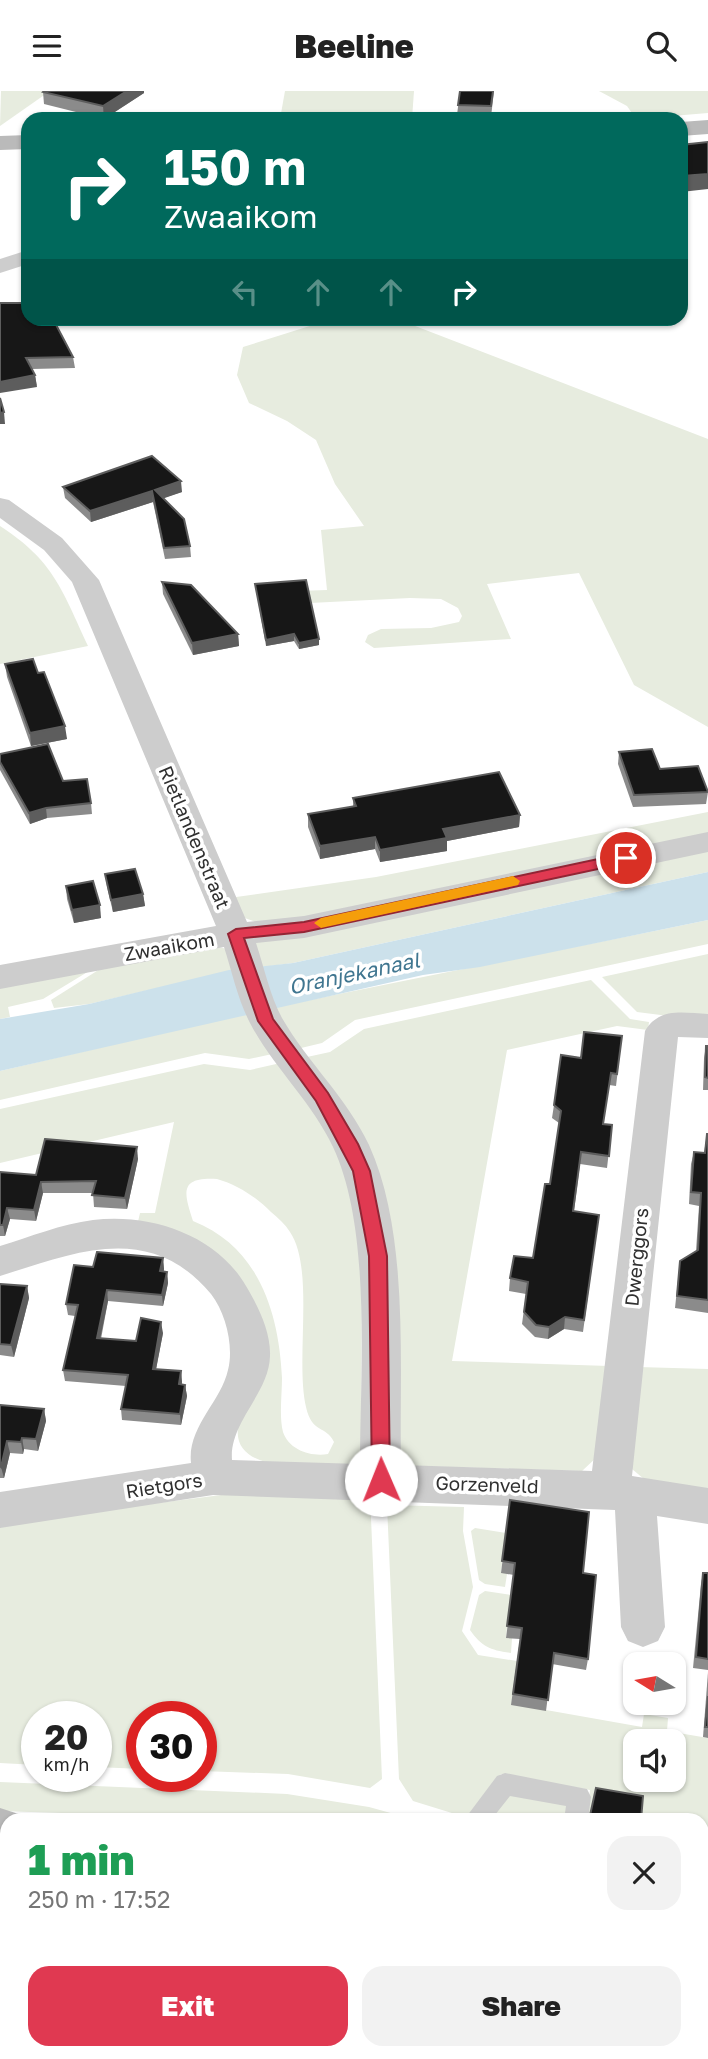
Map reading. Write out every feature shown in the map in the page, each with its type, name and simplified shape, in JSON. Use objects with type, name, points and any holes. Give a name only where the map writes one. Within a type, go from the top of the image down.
[{"type":"street","points":[[688,128],[708,127]]},
{"type":"street","points":[[0,143],[21,142]]},
{"type":"street","points":[[0,266],[21,259]]},
{"type":"street","name":"Rietlandenstraat","points":[[0,506],[53,544],[85,580],[240,946],[266,1021],[322,1097],[350,1144],[362,1171],[378,1256],[381,1480]]},
{"type":"street","name":"Zwaaikom","points":[[0,977],[240,946],[304,927],[708,842]]},
{"type":"street","name":"Dwerggors","points":[[622,1492],[662,1031],[668,1025],[708,1026]]},
{"type":"street","name":"Rietgors","points":[[0,1261],[93,1234],[122,1234],[173,1245],[211,1266],[228,1285],[243,1315],[251,1358],[240,1396],[211,1451],[213,1477],[0,1510]]},
{"type":"street","name":"Gorzenveld","points":[[213,1477],[381,1480],[622,1492],[708,1506]]},
{"type":"street","points":[[622,1492],[643,1627]]},
{"type":"lane","points":[[482,1813],[505,1784],[579,1797],[577,1813]]},
{"type":"shaded area","points":[[1,91],[50,91],[0,126]]},
{"type":"shaded area","points":[[285,91],[414,91],[412,112],[281,112]]},
{"type":"shaded area","points":[[599,91],[708,91],[708,113],[631,112],[627,106]]},
{"type":"shaded area","points":[[310,326],[415,326],[708,439],[708,727],[634,685],[579,573],[487,584],[511,639],[374,648],[365,642],[368,635],[381,629],[431,628],[459,622],[462,616],[458,608],[441,599],[270,605],[268,592],[327,590],[321,530],[364,526],[335,484],[316,440],[287,421],[249,403],[237,375],[243,347]]},
{"type":"shaded area","points":[[0,526],[45,565],[63,593],[88,646],[0,664]]},
{"type":"shaded area","points":[[708,812],[708,839],[358,911],[259,923],[242,917],[229,898],[376,877]]},
{"type":"shaded area","points":[[708,848],[708,872],[293,963],[255,968],[255,941]]},
{"type":"shaded area","points":[[708,920],[708,944],[355,1020],[322,1043],[301,1048],[272,1008],[381,985]]},
{"type":"shaded area","points":[[214,946],[227,949],[239,969],[89,1004],[54,1008],[51,1000],[100,969]]},
{"type":"shaded area","points":[[708,954],[708,1021],[637,1012],[602,977]]},
{"type":"shaded area","points":[[99,965],[43,999],[8,1007],[10,1017],[0,1019],[0,983]]},
{"type":"shaded area","points":[[591,980],[630,1019],[649,1022],[648,1030],[617,1026],[507,1050],[452,1361],[609,1366],[598,1456],[582,1471],[414,1466],[399,1455],[391,1303],[307,1057],[330,1052],[364,1029]]},
{"type":"shaded area","points":[[252,1012],[277,1053],[249,1059],[205,1053],[0,1100],[0,1071]]},
{"type":"shaded area","points":[[285,1062],[343,1156],[362,1256],[361,1463],[354,1467],[303,1467],[264,1462],[249,1455],[240,1444],[238,1428],[258,1328],[137,1226],[140,1213],[155,1213],[174,1122],[0,1163],[0,1109],[204,1064],[250,1070]],"holes":[[[205,1179],[225,1182],[253,1197],[279,1219],[290,1232],[297,1248],[302,1268],[303,1291],[303,1388],[309,1416],[334,1442],[328,1454],[301,1451],[286,1438],[281,1419],[280,1354],[270,1307],[261,1285],[234,1247],[216,1233],[193,1221],[186,1194],[191,1183]]]},
{"type":"shaded area","points":[[638,1367],[708,1369],[708,1491],[644,1479],[632,1469]]},
{"type":"shaded area","points":[[245,1492],[370,1494],[382,1779],[370,1788],[288,1774],[217,1772],[217,1701],[126,1701],[126,1768],[112,1768],[112,1701],[21,1701],[21,1764],[0,1763],[0,1523]]},
{"type":"shaded area","points":[[387,1505],[464,1507],[463,1531],[473,1587],[462,1631],[478,1655],[517,1661],[546,1710],[642,1727],[644,1715],[668,1718],[667,1729],[623,1729],[623,1792],[686,1792],[686,1734],[708,1738],[708,1813],[588,1813],[590,1790],[501,1774],[472,1813],[452,1813],[413,1801],[399,1779]]},
{"type":"shaded area","points":[[475,1528],[506,1533],[501,1572],[507,1574],[505,1587],[485,1584],[479,1580],[471,1531]]},
{"type":"shaded area","points":[[485,1591],[511,1595],[506,1637],[512,1638],[511,1653],[487,1647],[470,1630],[479,1595]]},
{"type":"shaded area","points":[[0,1782],[21,1783],[21,1792],[112,1792],[112,1787],[126,1787],[126,1792],[287,1794],[391,1813],[0,1811]]},
{"type":"shaded area","points":[[510,1793],[571,1804],[570,1813],[496,1813]]},
{"type":"water","name":"Oranjekanaal","points":[[708,872],[708,920],[480,967],[423,975],[0,1071],[0,1019],[89,1004],[229,970],[293,963]]},
{"type":"building","points":[[44,91],[127,91],[103,106]]},
{"type":"building","points":[[460,91],[493,91],[491,106],[458,105]]},
{"type":"building","points":[[708,142],[708,174],[688,176],[688,144]]},
{"type":"building","points":[[0,303],[21,303],[21,326],[57,326],[73,357],[26,358],[35,375],[0,382]]},
{"type":"building","points":[[152,456],[181,481],[155,490],[184,519],[190,546],[164,548],[152,491],[90,511],[63,487]]},
{"type":"building","points":[[306,580],[319,639],[299,643],[294,634],[266,640],[255,584]]},
{"type":"building","points":[[162,582],[191,585],[238,634],[192,643]]},
{"type":"building","points":[[33,659],[38,673],[44,672],[65,726],[30,733],[5,664]]},
{"type":"building","points":[[48,744],[63,781],[87,779],[91,803],[46,808],[29,813],[0,762],[0,754]]},
{"type":"building","points":[[652,749],[660,769],[698,766],[708,792],[634,795],[619,752]]},
{"type":"building","points":[[499,772],[520,815],[443,829],[447,838],[380,850],[375,837],[320,846],[308,814],[356,806],[353,798]]},
{"type":"building","points":[[135,869],[143,894],[111,900],[105,874]]},
{"type":"building","points":[[93,881],[100,905],[72,910],[66,886]]},
{"type":"building","points":[[584,1032],[622,1036],[617,1074],[611,1073],[603,1124],[612,1125],[609,1156],[581,1152],[573,1211],[599,1215],[584,1320],[565,1317],[549,1327],[536,1325],[524,1312],[528,1282],[510,1278],[514,1256],[533,1258],[545,1184],[550,1184],[561,1111],[554,1105],[561,1055],[581,1058]]},
{"type":"building","points":[[708,1046],[708,1078],[705,1077]]},
{"type":"building","points":[[707,1134],[708,1300],[677,1296],[680,1261],[698,1250],[701,1193],[691,1192],[694,1152],[705,1153]]},
{"type":"building","points":[[45,1139],[137,1147],[125,1198],[92,1195],[96,1181],[41,1182],[34,1210],[7,1208],[3,1225],[0,1225],[0,1172],[36,1175]]},
{"type":"building","points":[[97,1252],[163,1258],[160,1271],[167,1272],[162,1295],[107,1290],[97,1338],[136,1341],[141,1318],[161,1322],[153,1369],[181,1371],[179,1384],[185,1385],[180,1414],[121,1409],[128,1375],[63,1370],[78,1305],[66,1304],[74,1265],[93,1267]]},
{"type":"building","points":[[0,1284],[27,1286],[11,1345],[0,1344]]},
{"type":"building","points":[[0,1405],[44,1409],[36,1439],[7,1441],[1,1467],[0,1466]]},
{"type":"building","points":[[510,1500],[589,1512],[583,1573],[596,1575],[588,1659],[554,1653],[548,1700],[513,1694],[522,1628],[507,1626],[515,1563],[502,1561]]},
{"type":"building","points":[[703,1573],[708,1573],[708,1659],[696,1657]]},
{"type":"building","points":[[708,1696],[708,1727],[705,1727]]},
{"type":"building","points":[[596,1788],[643,1796],[642,1813],[591,1813]]},
{"type":"slow traffic","points":[[321,923],[513,881]]},
{"type":"route","points":[[381,1480],[378,1256],[362,1171],[350,1144],[322,1097],[266,1021],[236,934],[304,927],[626,858]]}]
